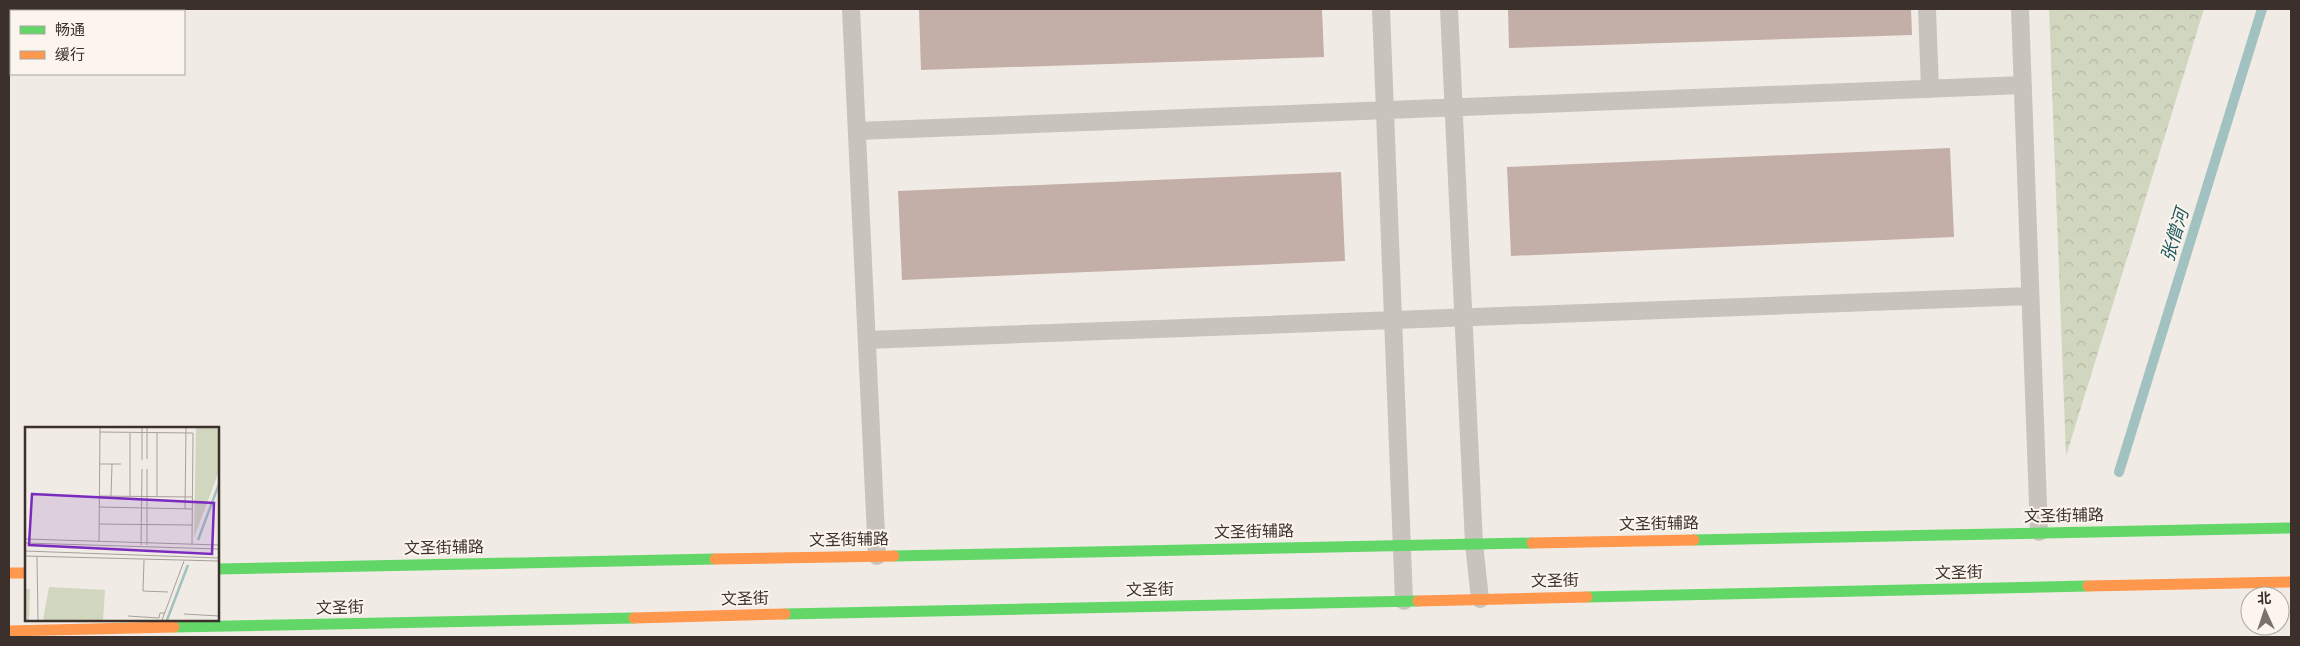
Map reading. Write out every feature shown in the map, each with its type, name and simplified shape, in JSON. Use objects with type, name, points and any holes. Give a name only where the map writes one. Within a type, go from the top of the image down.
[{"type":"main road","name":"文圣街辅路","points":[[219,569],[2291,528]]},
{"type":"main road","points":[[9,573],[25,573]]},
{"type":"main road","name":"文圣街","points":[[9,631],[2291,582]]},
{"type":"lane","points":[[851,9],[877,556]]},
{"type":"lane","points":[[1381,9],[1404,601]]},
{"type":"lane","points":[[1449,9],[1474,544],[1480,599]]},
{"type":"lane","points":[[1927,9],[1930,89]]},
{"type":"lane","points":[[2020,9],[2039,532]]},
{"type":"lane","points":[[857,131],[2023,85]]},
{"type":"lane","points":[[867,340],[2030,296]]},
{"type":"green space","points":[[2049,9],[2204,9],[2066,456]]},
{"type":"building","points":[[919,9],[1322,9],[1324,57],[921,70]]},
{"type":"building","points":[[1508,9],[1911,9],[1912,35],[1509,48]]},
{"type":"building","points":[[1950,148],[1954,237],[1511,256],[1507,167]]},
{"type":"building","points":[[1341,172],[1345,261],[902,280],[898,191]]},
{"type":"waterway","name":"张僧河","points":[[2119,472],[2262,9]]},
{"type":"traffic: fast","points":[[1694,540],[2291,528]]},
{"type":"traffic: fast","points":[[894,556],[1532,543]]},
{"type":"traffic: fast","points":[[219,569],[715,559]]},
{"type":"traffic: fast","points":[[1587,597],[2088,586]]},
{"type":"traffic: fast","points":[[785,614],[1418,601]]},
{"type":"traffic: fast","points":[[174,627],[634,618]]},
{"type":"traffic: slow","points":[[1532,543],[1694,540]]},
{"type":"traffic: slow","points":[[715,559],[894,556]]},
{"type":"traffic: slow","points":[[9,573],[25,573]]},
{"type":"traffic: slow","points":[[2088,586],[2291,582]]},
{"type":"traffic: slow","points":[[1418,601],[1587,597]]},
{"type":"traffic: slow","points":[[634,618],[785,614]]},
{"type":"traffic: slow","points":[[9,631],[174,627]]}]
